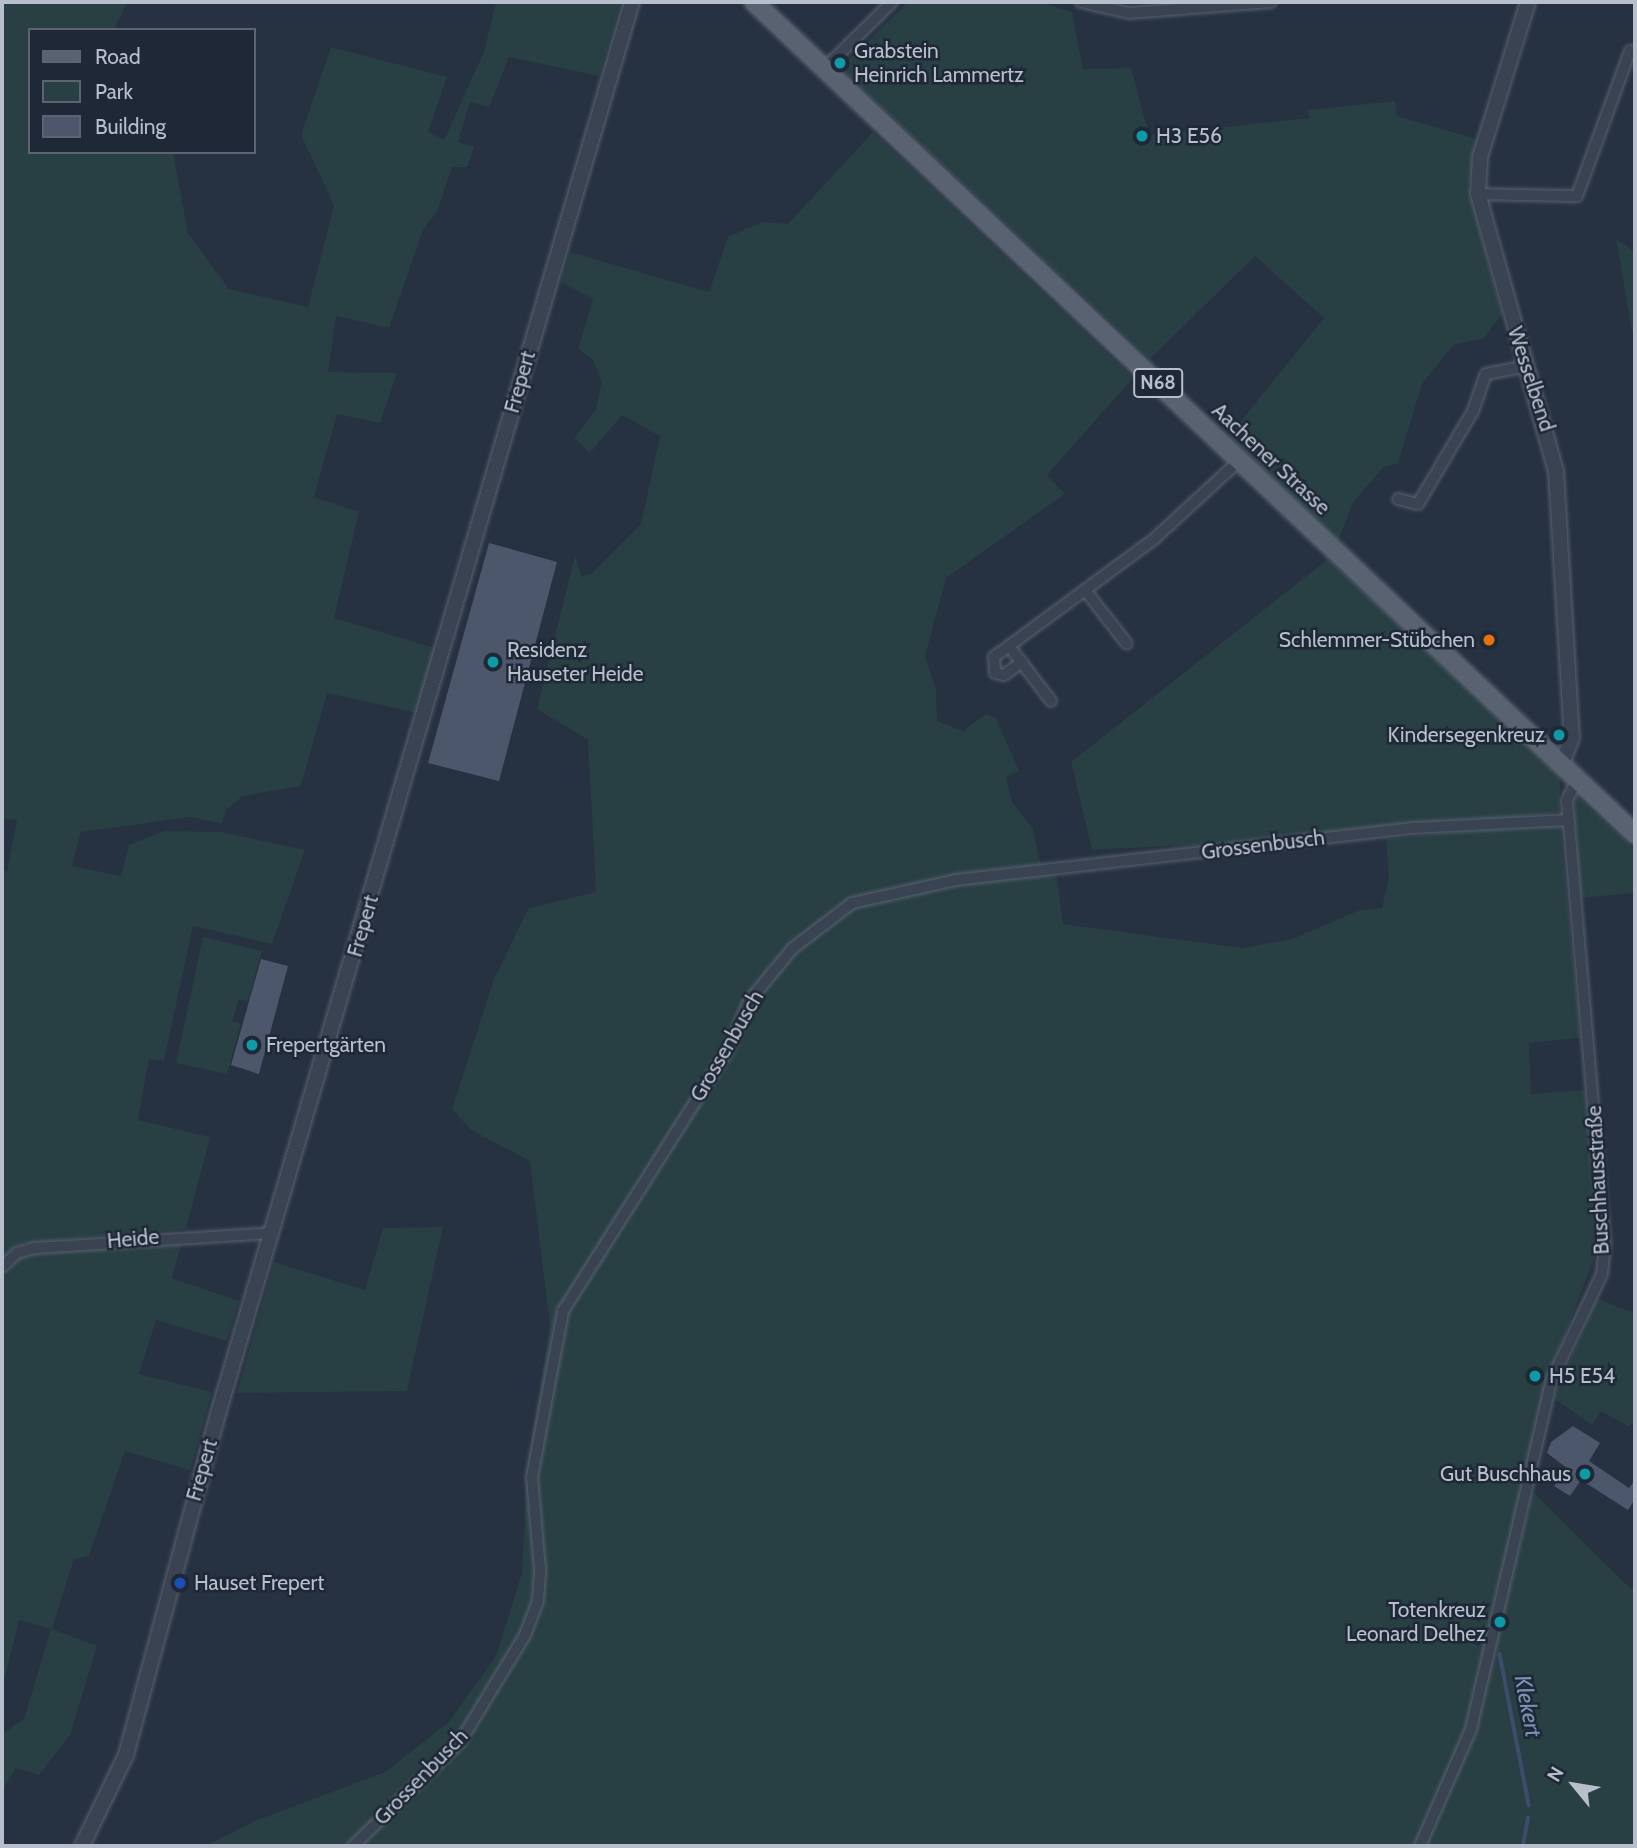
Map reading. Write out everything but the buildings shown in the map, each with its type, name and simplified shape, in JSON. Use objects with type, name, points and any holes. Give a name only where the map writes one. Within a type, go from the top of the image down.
[{"type":"main road","name":"Aachener Strasse","points":[[754,2],[1635,834]]},
{"type":"street","name":"Frepert","points":[[82,1846],[126,1755],[272,1233],[632,2]]},
{"type":"street","points":[[825,68],[892,2]]},
{"type":"street","points":[[1081,2],[1129,13],[1271,2]]},
{"type":"street","name":"Wesselbend","points":[[1528,2],[1480,158],[1478,194],[1556,471],[1572,738],[1561,765]]},
{"type":"street","points":[[1478,194],[1577,196],[1630,51],[1635,52]]},
{"type":"street","points":[[1398,499],[1418,504],[1473,411],[1486,374],[1527,366]]},
{"type":"street","points":[[1022,662],[1004,675],[995,673],[994,657],[1153,540],[1239,461]]},
{"type":"street","points":[[1085,590],[1127,644]]},
{"type":"street","points":[[1010,646],[1051,701]]},
{"type":"street","name":"Buschhausstraße","points":[[1420,1846],[1471,1728],[1552,1380],[1601,1273],[1605,1244],[1567,800],[1577,779]]},
{"type":"street","name":"Grossenbusch","points":[[353,1846],[460,1742],[525,1635],[538,1601],[540,1569],[532,1477],[563,1311],[729,1048],[749,1001],[793,948],[852,903],[956,880],[1413,828],[1569,820]]},
{"type":"street","name":"Heide","points":[[2,1267],[17,1252],[35,1248],[272,1233]]},
{"type":"green space","points":[[2,2],[127,2],[115,28],[28,28],[28,154],[173,154],[188,233],[229,289],[308,307],[334,205],[301,135],[331,47],[447,77],[428,132],[444,140],[484,52],[496,2],[621,2],[599,76],[509,57],[489,107],[470,102],[458,142],[474,147],[467,167],[452,167],[437,212],[423,230],[389,328],[336,316],[328,372],[397,373],[380,423],[337,414],[314,497],[359,512],[334,618],[435,648],[418,713],[327,693],[301,786],[243,796],[226,810],[222,824],[191,817],[81,832],[72,866],[121,876],[129,845],[164,831],[221,832],[305,850],[272,944],[193,926],[164,1061],[149,1059],[138,1120],[210,1137],[186,1229],[20,1244],[2,1257],[2,870],[7,871],[17,820],[2,819]]},
{"type":"green space","points":[[908,2],[1041,2],[1072,12],[1083,69],[1131,68],[1149,135],[1309,118],[1308,110],[1395,101],[1397,116],[1480,140],[1468,185],[1502,314],[1484,338],[1453,345],[1422,384],[1398,463],[1384,467],[1353,502],[1338,542],[1229,436],[1324,318],[1255,256],[1150,359],[840,68]]},
{"type":"green space","points":[[873,132],[1133,378],[1047,475],[1065,494],[946,578],[925,656],[936,689],[937,721],[963,731],[986,714],[996,718],[1019,771],[1006,777],[1012,802],[1033,829],[1040,862],[1057,878],[1063,924],[1242,948],[1292,939],[1360,910],[1382,908],[1389,877],[1386,839],[1555,822],[1561,830],[1580,1038],[1529,1043],[1531,1094],[1586,1090],[1596,1254],[1548,1377],[1502,1616],[1533,1492],[1631,1589],[1635,1586],[1635,1846],[205,1846],[255,1821],[385,1772],[449,1722],[496,1656],[522,1573],[527,1468],[550,1326],[530,1161],[471,1130],[452,1109],[494,979],[529,908],[596,892],[588,740],[537,709],[575,556],[582,577],[592,573],[641,524],[660,436],[622,415],[590,453],[574,438],[596,409],[602,382],[593,360],[578,349],[593,299],[561,282],[570,252],[709,292],[728,237],[762,222],[788,224]]},
{"type":"green space","points":[[1616,239],[1635,252],[1635,348]]},
{"type":"green space","points":[[1328,559],[1561,773],[1559,812],[1386,835],[1092,850],[1071,762]]},
{"type":"green space","points":[[1574,793],[1635,850],[1635,893],[1579,898]]},
{"type":"green space","points":[[203,937],[262,951],[248,1001],[239,999],[232,1021],[241,1024],[227,1074],[176,1063]]},
{"type":"green space","points":[[443,1227],[407,1391],[237,1393],[274,1262],[365,1290],[383,1228]]},
{"type":"green space","points":[[182,1242],[172,1278],[239,1301],[227,1341],[156,1320],[139,1374],[212,1392],[190,1470],[125,1451],[89,1556],[74,1559],[52,1629],[97,1646],[70,1735],[39,1775],[16,1768],[2,1791],[2,1734],[24,1719],[51,1629],[19,1620],[2,1689],[2,1278],[22,1257],[38,1253]]},
{"type":"green space","points":[[1597,1298],[1635,1314],[1635,1423],[1628,1426],[1601,1411],[1592,1425],[1554,1398]]},
{"type":"waterway","name":"Klekert","points":[[1500,1654],[1529,1805]]},
{"type":"waterway","name":"Klekert","points":[[1523,1846],[1528,1818]]},
{"type":"place","name":"Grabstein Heinrich Lammertz","points":[[840,63]]},
{"type":"place","name":"H3 E56","points":[[1142,136]]},
{"type":"place","name":"Schlemmer-Stübchen","points":[[1489,640]]},
{"type":"place","name":"Residenz Hauseter Heide","points":[[493,662]]},
{"type":"place","name":"Kindersegenkreuz","points":[[1559,735]]},
{"type":"place","name":"Frepertgärten","points":[[252,1045]]},
{"type":"place","name":"H5 E54","points":[[1535,1376]]},
{"type":"place","name":"Gut Buschhaus","points":[[1585,1474]]},
{"type":"place","name":"Hauset Frepert","points":[[180,1583]]},
{"type":"place","name":"Totenkreuz Leonard Delhez","points":[[1500,1622]]}]
